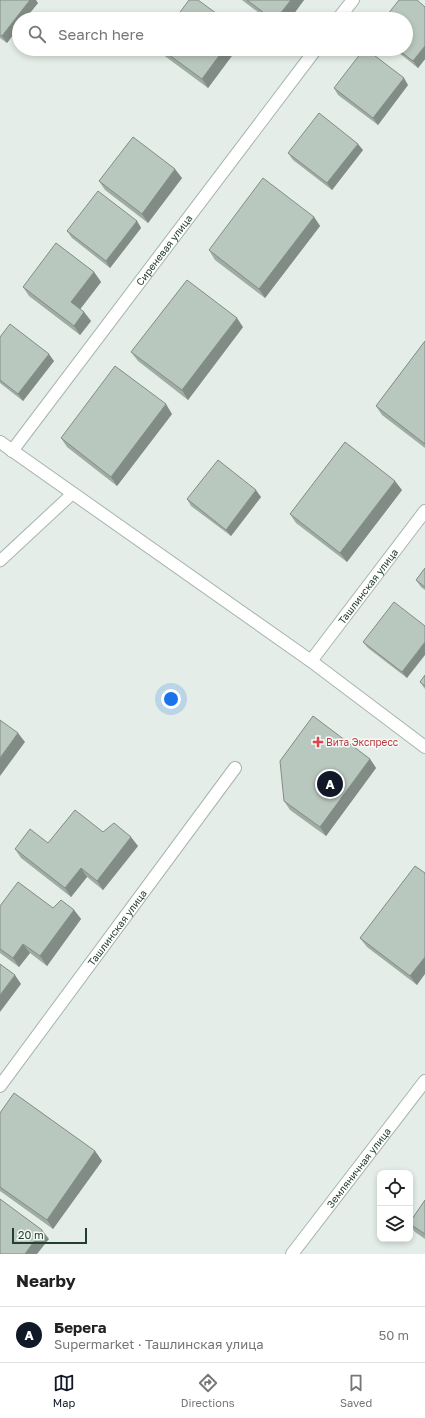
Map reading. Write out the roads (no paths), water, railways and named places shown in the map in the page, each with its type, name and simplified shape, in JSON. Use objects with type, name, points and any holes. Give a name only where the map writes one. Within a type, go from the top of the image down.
[{"type":"street","points":[[344,12],[353,0]]},
{"type":"street","name":"Сиреневая улица","points":[[12,451],[311,56]]},
{"type":"street","points":[[0,442],[311,661],[425,747]]},
{"type":"street","name":"Ташлинская улица","points":[[311,661],[425,511]]},
{"type":"street","name":"Ташлинская улица","points":[[0,1086],[234,768]]},
{"type":"street","name":"Земляничная улица","points":[[292,1254],[425,1081]]},
{"type":"lane","points":[[0,561],[72,494]]},
{"type":"place","name":"Вита Экспресс","points":[[318,742]]},
{"type":"place","name":"Берега","points":[[330,784]]}]
